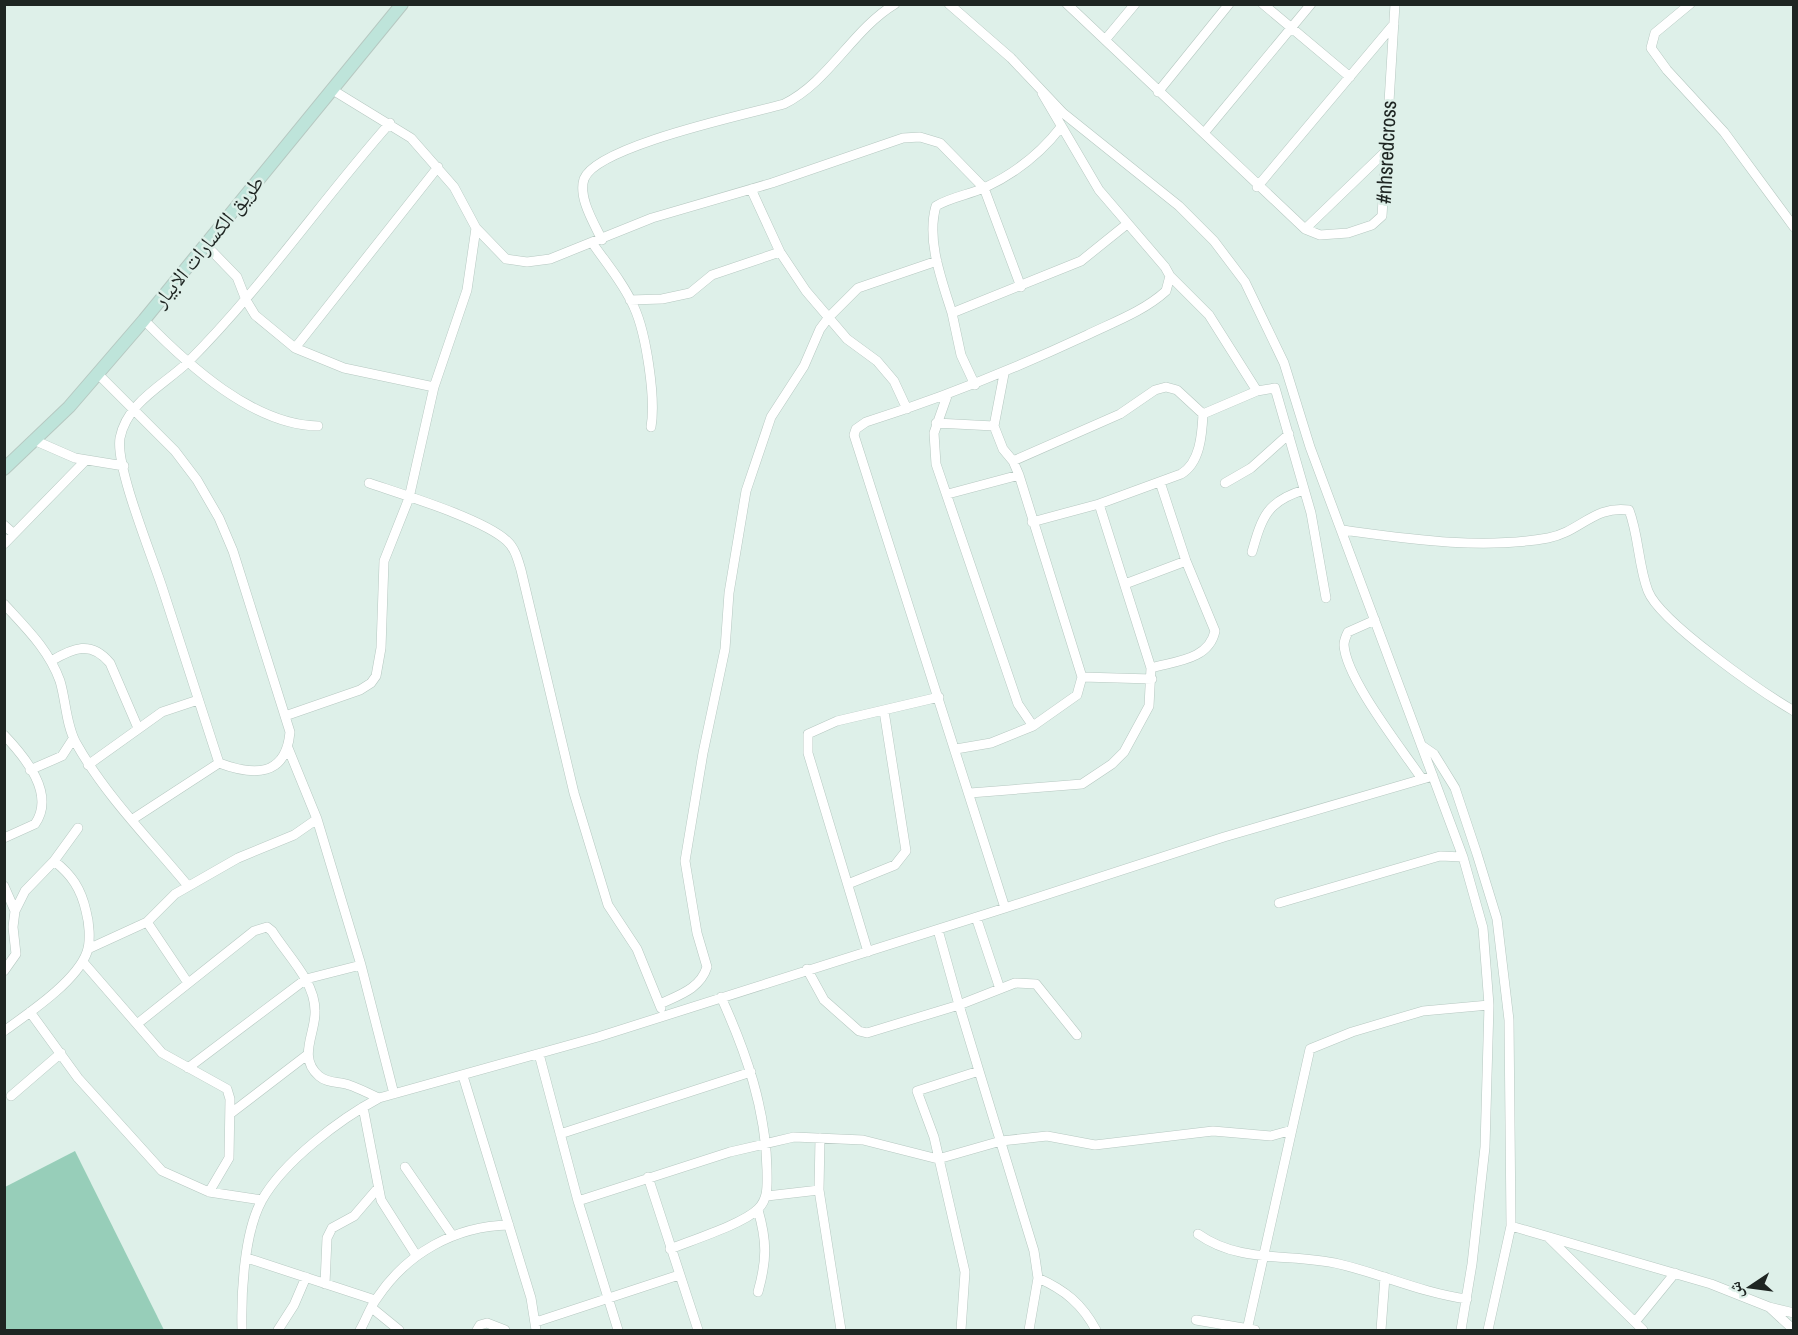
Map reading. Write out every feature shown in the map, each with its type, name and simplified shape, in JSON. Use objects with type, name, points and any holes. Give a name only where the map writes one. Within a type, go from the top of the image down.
[{"type":"street","name":"طريق الكسارات الابيار","points":[[4,469],[36,441],[144,320],[402,4]]},
{"type":"street","points":[[651,427],[655,406],[635,309],[597,242],[583,188],[585,178],[593,167],[655,138],[784,104],[802,95],[876,18],[895,4]]},
{"type":"street","points":[[949,4],[1011,58],[1042,93],[1179,206],[1214,241],[1245,282],[1284,363],[1288,383],[1463,857],[1484,928],[1489,1005],[1485,1147],[1467,1299],[1461,1330]]},
{"type":"street","points":[[1067,4],[1158,92],[1204,132],[1257,187],[1305,230],[1386,151]]},
{"type":"street","points":[[1105,40],[1134,4]]},
{"type":"street","points":[[1158,92],[1229,4]]},
{"type":"street","points":[[1263,4],[1350,77]]},
{"type":"street","points":[[1204,132],[1311,4]]},
{"type":"street","name":"#nhsredcross","points":[[1305,230],[1320,235],[1348,233],[1372,225],[1382,216],[1395,4]]},
{"type":"street","points":[[1690,4],[1654,33],[1651,48],[1667,70],[1724,132],[1794,227]]},
{"type":"street","points":[[1257,187],[1394,24]]},
{"type":"street","points":[[331,89],[390,123],[411,138],[454,187],[476,228],[506,259],[527,262],[550,258],[597,242],[652,218],[751,189],[903,138],[920,137],[940,143],[984,188],[1021,287]]},
{"type":"street","points":[[1042,93],[1099,190],[1170,276],[1209,315],[1257,392]]},
{"type":"street","points":[[219,763],[138,516],[124,466],[120,441],[123,429],[134,408],[186,363],[246,300],[390,123]]},
{"type":"street","points":[[975,385],[961,355],[937,261],[933,216],[936,206],[949,198],[984,188],[1029,160],[1061,127]]},
{"type":"street","points":[[295,348],[375,250],[438,167]]},
{"type":"street","points":[[751,189],[780,252],[806,291],[847,339],[877,361],[888,374],[907,409]]},
{"type":"street","points":[[952,313],[1081,261],[1127,224]]},
{"type":"street","points":[[285,716],[360,690],[371,683],[376,676],[381,648],[384,561],[409,498],[435,387],[467,290],[476,228]]},
{"type":"street","points":[[205,244],[237,277],[255,315],[295,348],[344,369],[435,387]]},
{"type":"street","points":[[630,300],[662,299],[690,293],[712,275],[780,252]]},
{"type":"street","points":[[660,1004],[689,990],[704,976],[707,967],[697,933],[685,861],[703,753],[725,649],[729,593],[746,491],[771,417],[804,366],[820,329],[858,288],[937,261]]},
{"type":"street","points":[[1005,908],[855,435],[856,429],[866,422],[947,396],[1004,374],[1156,300],[1166,291],[1170,276]]},
{"type":"street","points":[[144,320],[186,363],[264,414],[284,423],[318,426]]},
{"type":"street","points":[[97,373],[175,451],[197,480],[219,518],[233,551],[285,716],[290,732],[288,748],[284,759],[273,767],[260,771],[236,769],[219,763]]},
{"type":"street","points":[[956,749],[991,743],[1033,726],[1058,711],[1077,694],[1082,677],[1018,475],[1013,461],[1003,449],[994,426],[1004,374]]},
{"type":"street","points":[[1203,414],[1257,392],[1288,383]]},
{"type":"street","points":[[1013,461],[1120,414],[1155,390],[1166,387],[1177,390],[1203,414],[1202,438],[1190,469],[1099,504],[1032,522]]},
{"type":"street","points":[[1275,388],[1304,490],[1326,598]]},
{"type":"street","points":[[947,396],[936,423],[933,443],[936,464],[1018,704],[1033,726]]},
{"type":"street","points":[[936,423],[994,426]]},
{"type":"street","points":[[1225,483],[1251,468],[1289,434]]},
{"type":"street","points":[[36,441],[65,454],[86,460],[124,466]]},
{"type":"street","points":[[4,544],[86,460]]},
{"type":"street","points":[[948,494],[1018,475]]},
{"type":"street","points":[[1151,668],[1203,653],[1213,641],[1215,631],[1186,561],[1160,482]]},
{"type":"street","points":[[369,483],[449,511],[500,535],[513,548],[521,570],[574,793],[608,905],[637,949],[664,1016]]},
{"type":"street","points":[[1252,552],[1261,520],[1269,509],[1287,495],[1304,490]]},
{"type":"street","points":[[970,793],[1075,785],[1096,777],[1112,764],[1133,739],[1149,706],[1151,668],[1099,504]]},
{"type":"street","points":[[1342,530],[1487,544],[1548,538],[1567,533],[1596,513],[1617,508],[1629,510],[1635,526],[1648,592],[1667,614],[1722,663],[1766,695],[1794,711]]},
{"type":"street","points":[[4,525],[14,534]]},
{"type":"street","points":[[1125,584],[1186,561]]},
{"type":"street","points":[[4,604],[40,644],[51,661],[60,682],[73,739],[88,765],[188,886]]},
{"type":"street","points":[[1376,620],[1348,632],[1343,643],[1346,656],[1356,679],[1422,779]]},
{"type":"street","points":[[51,661],[80,647],[93,649],[104,656],[110,663],[138,728]]},
{"type":"street","points":[[1082,677],[1152,679]]},
{"type":"street","points":[[868,952],[808,753],[808,734],[837,721],[939,697]]},
{"type":"street","points":[[88,765],[162,712],[198,700]]},
{"type":"street","points":[[848,884],[895,865],[906,851],[884,711]]},
{"type":"street","points":[[4,735],[30,770],[42,792],[41,816],[35,824],[4,838]]},
{"type":"street","points":[[30,770],[62,756],[73,739]]},
{"type":"street","points":[[1422,745],[1434,754],[1455,789],[1497,919],[1509,1020],[1511,1226],[1488,1330]]},
{"type":"street","points":[[288,748],[317,819],[361,966],[394,1094]]},
{"type":"street","points":[[133,819],[219,763]]},
{"type":"street","points":[[242,1330],[248,1258],[262,1200],[291,1164],[324,1134],[379,1098],[463,1076],[664,1016],[1224,837],[1433,776]]},
{"type":"street","points":[[88,950],[147,922],[167,900],[188,886],[238,858],[304,829],[317,819]]},
{"type":"street","points":[[4,971],[16,954],[13,927],[15,911],[25,891],[54,861],[78,828]]},
{"type":"street","points":[[1279,903],[1440,856],[1463,857]]},
{"type":"street","points":[[4,1032],[58,988],[83,962],[88,950],[88,919],[78,885],[54,861]]},
{"type":"street","points":[[4,886],[15,911]]},
{"type":"street","points":[[976,917],[1000,989]]},
{"type":"street","points":[[147,922],[188,984]]},
{"type":"street","points":[[137,1024],[262,927],[272,931],[306,978],[314,999],[315,1011],[308,1055],[320,1078],[347,1084],[379,1098]]},
{"type":"street","points":[[938,930],[1034,1251],[1038,1278],[1029,1330]]},
{"type":"street","points":[[83,962],[162,1053],[227,1089],[230,1114],[229,1158],[209,1192]]},
{"type":"street","points":[[188,1068],[306,978],[361,966]]},
{"type":"street","points":[[807,969],[824,1000],[859,1031],[867,1033],[959,1005],[1015,984],[1036,984],[1077,1035]]},
{"type":"street","points":[[670,1249],[729,1225],[758,1210],[767,1196],[765,1145],[751,1072],[721,998]]},
{"type":"street","points":[[1196,1320],[1250,1330],[1310,1049],[1352,1032],[1423,1011],[1489,1005]]},
{"type":"street","points":[[30,1012],[78,1078],[162,1171],[209,1192],[262,1200]]},
{"type":"street","points":[[11,1096],[62,1053]]},
{"type":"street","points":[[539,1054],[578,1201],[618,1330]]},
{"type":"street","points":[[230,1114],[308,1055]]},
{"type":"street","points":[[961,1330],[965,1272],[934,1137],[917,1091],[979,1071]]},
{"type":"street","points":[[560,1134],[751,1072]]},
{"type":"street","points":[[463,1076],[509,1225],[536,1326],[679,1275]]},
{"type":"street","points":[[363,1107],[378,1188],[386,1211],[416,1255]]},
{"type":"street","points":[[578,1201],[730,1152],[794,1137],[863,1140],[938,1159],[1001,1141],[1047,1136],[1095,1145],[1212,1131],[1271,1136],[1292,1130]]},
{"type":"street","points":[[820,1138],[819,1190],[841,1330]]},
{"type":"street","points":[[405,1167],[452,1235]]},
{"type":"street","points":[[648,1177],[698,1330]]},
{"type":"street","points":[[325,1284],[327,1238],[332,1228],[354,1216],[378,1188]]},
{"type":"street","points":[[767,1196],[819,1190]]},
{"type":"street","points":[[758,1210],[764,1231],[766,1264],[758,1292]]},
{"type":"street","points":[[360,1330],[373,1304],[396,1273],[416,1255],[452,1235],[487,1227],[509,1225]]},
{"type":"street","points":[[1511,1226],[1711,1284],[1769,1307],[1794,1313]]},
{"type":"street","points":[[1198,1234],[1227,1250],[1264,1257],[1305,1258],[1339,1264],[1425,1291],[1467,1299]]},
{"type":"street","points":[[1547,1236],[1644,1330]]},
{"type":"street","points":[[248,1258],[306,1277],[373,1304],[399,1330]]},
{"type":"street","points":[[1635,1322],[1675,1273]]},
{"type":"street","points":[[278,1330],[294,1305],[306,1277]]},
{"type":"street","points":[[1381,1330],[1385,1277]]},
{"type":"street","points":[[1038,1278],[1069,1295],[1083,1309],[1096,1330]]},
{"type":"street","points":[[1769,1307],[1794,1330]]},
{"type":"street","points":[[477,1330],[480,1325],[487,1323],[505,1330]]},
{"type":"green space","points":[[75,1151],[164,1330],[5,1330],[5,1187]]}]
